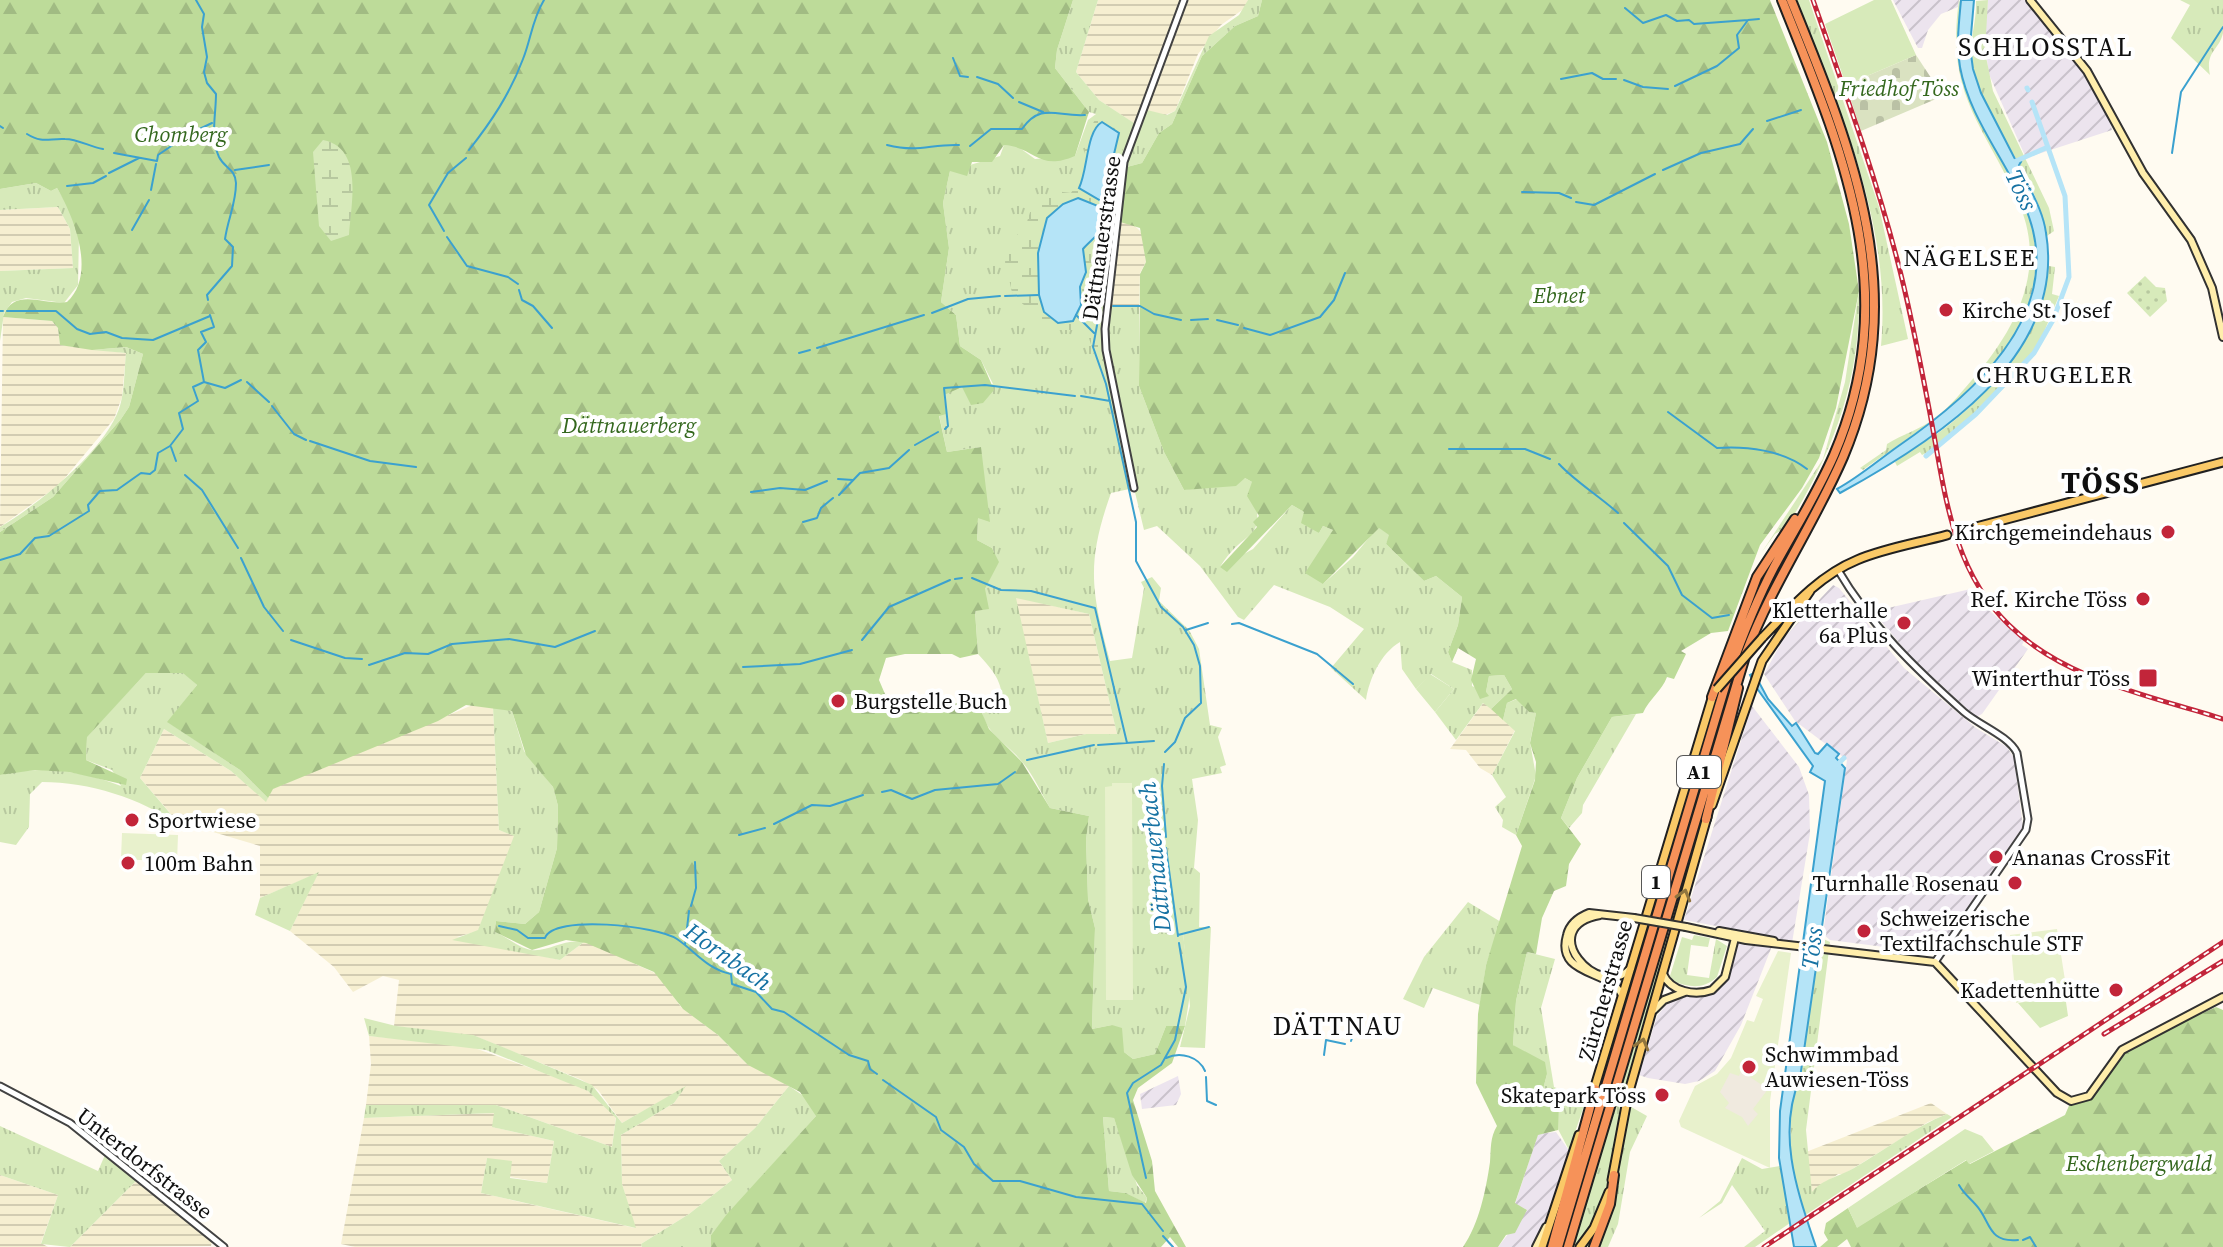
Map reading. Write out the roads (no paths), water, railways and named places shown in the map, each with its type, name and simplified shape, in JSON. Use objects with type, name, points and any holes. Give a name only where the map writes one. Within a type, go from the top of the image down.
[{"type":"highway","name":"A1","points":[[1558,1247],[1729,673],[1762,592],[1837,449],[1857,380],[1865,319],[1864,259],[1857,210],[1841,151],[1782,0]]},
{"type":"highway","name":"A1","points":[[1568,1247],[1738,674],[1770,596],[1847,446],[1863,393],[1873,332],[1874,270],[1863,197],[1837,113],[1791,0]]},
{"type":"highway","name":"A1","points":[[1714,693],[1746,602],[1767,560],[1816,493]]},
{"type":"highway","name":"A1","points":[[1706,819],[1737,695],[1738,674]]},
{"type":"highway","points":[[1552,1247],[1595,1089]]},
{"type":"highway","points":[[1594,1247],[1610,1204],[1614,1175]]},
{"type":"main road","points":[[2030,0],[2087,71],[2143,173],[2191,240],[2212,288],[2223,337]]},
{"type":"main road","points":[[1961,531],[2223,462]]},
{"type":"main road","name":"Zürcherstrasse","points":[[1542,1247],[1595,1089],[1714,693],[1762,638],[1810,591],[1838,570],[1870,555],[1947,535]]},
{"type":"main road","name":"Zürcherstrasse","points":[[1580,1247],[1600,1216],[1614,1175],[1623,1114],[1706,819],[1762,661],[1810,591]]},
{"type":"main road","points":[[1622,995],[1611,981],[1576,967],[1567,953],[1566,937],[1573,923],[1589,913],[1774,941]]},
{"type":"main road","points":[[1605,913],[1586,919],[1577,926],[1571,938],[1575,955],[1584,967],[1608,976],[1620,976],[1631,968]]},
{"type":"main road","points":[[1713,932],[1735,938],[1935,962],[2057,1093],[2071,1101],[2092,1093],[2111,1061],[2130,1043],[2177,1024],[2223,997]]},
{"type":"main road","points":[[1651,1013],[1664,1000],[1686,992],[1707,993],[1721,983],[1728,971],[1735,938]]},
{"type":"main road","points":[[1662,970],[1667,982],[1686,992]]},
{"type":"main road","points":[[1536,1247],[1552,1213]]},
{"type":"street","name":"Dättnauerstrasse","points":[[1134,488],[1106,350],[1105,329],[1124,162],[1184,0]]},
{"type":"street","points":[[1838,570],[1907,660],[1979,724],[2015,748],[2027,827],[1935,962]]},
{"type":"street","name":"Unterdorfstrasse","points":[[0,1086],[70,1123],[224,1247]]},
{"type":"water","name":"Töss","points":[[1961,0],[1974,0],[1970,47],[1981,93],[2015,159],[2021,162],[2019,165],[2042,215],[2046,233],[2047,278],[2036,319],[2014,357],[1985,391],[1951,422],[1914,449],[1840,493],[1837,489],[1925,427],[1980,379],[2004,351],[2022,321],[2033,288],[2036,254],[2029,217],[1972,106],[1960,67]]},
{"type":"water","points":[[1102,122],[1119,133],[1114,154],[1115,176],[1106,191],[1108,205],[1079,188],[1090,142]]},
{"type":"water","points":[[1078,198],[1098,206],[1105,219],[1101,230],[1083,249],[1086,272],[1080,287],[1081,305],[1073,321],[1058,323],[1044,312],[1039,295],[1038,253],[1047,218],[1063,204]]},
{"type":"water","name":"Töss","points":[[1754,673],[1768,699],[1792,726],[1796,723],[1815,753],[1818,754],[1827,744],[1839,754],[1836,758],[1845,768],[1800,1078],[1790,1121],[1792,1164],[1816,1247],[1794,1247],[1779,1158],[1780,1111],[1825,781],[1810,772],[1813,766],[1756,687],[1750,675]]},
{"type":"waterway","points":[[196,0],[204,14],[202,27],[207,57],[204,72],[207,83],[216,94],[216,149],[221,161],[234,174],[236,183],[225,239],[233,247],[232,266],[207,295],[208,300]]},
{"type":"waterway","points":[[469,150],[512,84],[544,0]]},
{"type":"waterway","points":[[1625,8],[1643,23],[1666,15],[1694,24],[1748,20]]},
{"type":"waterway","points":[[1675,86],[1717,66],[1739,48],[1737,35],[1748,20],[1759,19]]},
{"type":"waterway","points":[[2172,153],[2181,92],[2223,27]]},
{"type":"waterway","points":[[953,58],[960,76],[968,77]]},
{"type":"waterway","points":[[1561,79],[1592,73],[1603,79],[1616,79]]},
{"type":"waterway","points":[[977,77],[998,84],[1013,98]]},
{"type":"waterway","points":[[1624,80],[1643,87],[1668,89]]},
{"type":"waterway","points":[[1019,102],[1043,112]]},
{"type":"waterway","points":[[1926,456],[1976,414],[2034,353],[2053,320],[2069,277],[2065,196],[2032,102]]},
{"type":"waterway","points":[[1767,121],[1801,110]]},
{"type":"waterway","points":[[970,146],[991,129],[1022,129],[1043,113],[1085,115]]},
{"type":"waterway","points":[[114,153],[157,161],[158,155],[212,123]]},
{"type":"waterway","points":[[1663,170],[1701,153],[1740,144],[1753,129]]},
{"type":"waterway","points":[[27,134],[42,140],[75,140],[103,149]]},
{"type":"waterway","points":[[887,145],[916,148],[959,145]]},
{"type":"waterway","name":"Töss","points":[[2016,161],[2048,147]]},
{"type":"waterway","points":[[109,173],[139,158]]},
{"type":"waterway","points":[[444,231],[429,205],[448,173],[466,158]]},
{"type":"waterway","points":[[151,190],[156,164]]},
{"type":"waterway","points":[[235,170],[269,165]]},
{"type":"waterway","points":[[1576,202],[1594,205],[1655,174]]},
{"type":"waterway","points":[[67,186],[93,183],[106,176]]},
{"type":"waterway","points":[[1522,192],[1559,193],[1571,198]]},
{"type":"waterway","points":[[132,230],[149,200]]},
{"type":"waterway","points":[[447,237],[467,266],[508,277],[518,284]]},
{"type":"waterway","name":"Dättnauerbach","points":[[1244,328],[1270,335],[1320,317],[1334,300],[1345,273]]},
{"type":"waterway","points":[[519,290],[522,300],[533,306],[552,328]]},
{"type":"waterway","points":[[1005,296],[1039,295]]},
{"type":"waterway","name":"Dättnauerbach","points":[[932,313],[968,299],[1000,296]]},
{"type":"waterway","name":"Dättnauerbach","points":[[1113,306],[1140,306],[1154,314],[1181,320]]},
{"type":"waterway","name":"Dättnauerbach","points":[[1100,309],[1093,347],[1106,384],[1136,522],[1136,561],[1161,607],[1183,627],[1194,645],[1200,666],[1201,703],[1185,718],[1175,742],[1165,752]]},
{"type":"waterway","points":[[7,311],[56,311],[77,329],[90,334],[106,332],[122,338],[153,340],[210,316]]},
{"type":"waterway","points":[[0,560],[20,554],[35,538],[49,536],[89,511],[88,505],[100,491],[117,490],[141,473],[150,474],[155,470],[158,453],[170,446],[183,429],[179,413],[198,401],[193,387],[204,382],[198,350],[206,342],[201,332],[214,327],[210,315]]},
{"type":"waterway","name":"Dättnauerbach","points":[[817,348],[924,315]]},
{"type":"waterway","points":[[1076,315],[1094,333]]},
{"type":"waterway","name":"Dättnauerbach","points":[[1191,320],[1208,319]]},
{"type":"waterway","name":"Dättnauerbach","points":[[1217,320],[1238,325]]},
{"type":"waterway","name":"Dättnauerbach","points":[[799,353],[810,350]]},
{"type":"waterway","points":[[204,382],[225,388],[241,380]]},
{"type":"waterway","points":[[247,382],[269,402]]},
{"type":"waterway","points":[[945,429],[948,426],[944,388],[985,385],[1075,396]]},
{"type":"waterway","points":[[1081,396],[1110,401]]},
{"type":"waterway","points":[[272,406],[294,434],[306,440]]},
{"type":"waterway","points":[[1668,412],[1717,448],[1764,451],[1787,457],[1807,469]]},
{"type":"waterway","points":[[915,445],[938,432]]},
{"type":"waterway","points":[[310,441],[370,461],[416,467]]},
{"type":"waterway","points":[[171,447],[176,461]]},
{"type":"waterway","points":[[1449,449],[1525,449],[1550,459]]},
{"type":"waterway","points":[[839,495],[860,473],[889,468],[909,450]]},
{"type":"waterway","points":[[1559,464],[1618,513]]},
{"type":"waterway","points":[[185,475],[202,490],[238,548]]},
{"type":"waterway","points":[[838,479],[853,480]]},
{"type":"waterway","points":[[751,492],[780,488],[805,490],[827,481]]},
{"type":"waterway","points":[[803,522],[817,518],[821,508],[833,498]]},
{"type":"waterway","points":[[1624,523],[1668,566],[1682,595],[1712,618],[1729,615]]},
{"type":"waterway","points":[[241,558],[264,607],[283,631]]},
{"type":"waterway","points":[[955,579],[962,578]]},
{"type":"waterway","points":[[972,578],[1001,590],[1031,591],[1095,608],[1127,743]]},
{"type":"waterway","points":[[862,640],[889,607],[950,580]]},
{"type":"waterway","points":[[1186,630],[1208,623]]},
{"type":"waterway","points":[[1232,624],[1239,623],[1317,654],[1353,684]]},
{"type":"waterway","points":[[369,665],[405,653],[428,654],[452,644],[509,639],[555,647],[595,631]]},
{"type":"waterway","points":[[291,640],[345,658],[362,659]]},
{"type":"waterway","points":[[743,667],[800,664],[852,650]]},
{"type":"waterway","points":[[1098,745],[1154,741]]},
{"type":"waterway","points":[[1027,760],[1094,745]]},
{"type":"waterway","points":[[1835,767],[1844,758]]},
{"type":"waterway","name":"Dättnauerbach","points":[[1164,764],[1162,786],[1166,837]]},
{"type":"waterway","points":[[882,792],[891,790],[912,799],[935,790],[998,784],[1015,772]]},
{"type":"waterway","points":[[774,824],[812,805],[830,806],[863,795]]},
{"type":"waterway","points":[[739,835],[765,828]]},
{"type":"waterway","name":"Dättnauerbach","points":[[1166,848],[1178,936]]},
{"type":"waterway","points":[[691,906],[696,888],[695,862]]},
{"type":"waterway","points":[[685,945],[689,911]]},
{"type":"waterway","name":"Hornbach","points":[[499,926],[517,930],[528,938],[545,938],[552,931],[566,926],[585,924],[629,927],[666,934],[708,964],[731,974],[732,984],[756,992],[772,1009],[784,1012],[849,1055],[868,1061],[870,1069],[877,1074]]},
{"type":"waterway","points":[[1178,935],[1209,927]]},
{"type":"waterway","name":"Dättnauerbach","points":[[1146,1178],[1127,1093],[1133,1083],[1161,1065],[1175,1040],[1186,987],[1179,943]]},
{"type":"waterway","points":[[1351,1041],[1357,1024]]},
{"type":"waterway","points":[[1324,1055],[1326,1040],[1345,1044]]},
{"type":"waterway","points":[[1166,1058],[1178,1055],[1189,1057],[1205,1071]]},
{"type":"waterway","points":[[1206,1077],[1207,1101],[1216,1105]]},
{"type":"waterway","name":"Hornbach","points":[[883,1080],[936,1117],[941,1130],[964,1147],[974,1164],[993,1181],[1020,1181],[1076,1197],[1142,1204],[1163,1231]]},
{"type":"waterway","points":[[1959,1185],[1995,1234],[2000,1238],[2018,1240]]},
{"type":"waterway","name":"Hornbach","points":[[1163,1236],[1173,1247]]},
{"type":"waterway","points":[[2023,1240],[2030,1237],[2036,1247]]},
{"type":"railway","points":[[1813,0],[1888,226],[1911,319],[1947,502],[1963,555],[1975,580],[2009,625],[2056,660],[2138,694],[2223,719]]},
{"type":"railway","points":[[1764,1247],[2223,942]]},
{"type":"railway","points":[[2104,1034],[2223,961]]},
{"type":"place","name":"Kirche St. Josef","points":[[1946,310]]},
{"type":"place","name":"Kirchgemeindehaus","points":[[2168,532]]},
{"type":"place","name":"Ref. Kirche Töss","points":[[2143,599]]},
{"type":"place","name":"Kletterhalle 6a Plus","points":[[1904,623]]},
{"type":"place","name":"Winterthur Töss","points":[[2148,678]]},
{"type":"place","name":"Burgstelle Buch","points":[[838,701]]},
{"type":"place","name":"Sportwiese","points":[[132,820]]},
{"type":"place","name":"Ananas CrossFit","points":[[1996,857]]},
{"type":"place","name":"100m Bahn","points":[[128,863]]},
{"type":"place","name":"Turnhalle Rosenau","points":[[2015,883]]},
{"type":"place","name":"Schweizerische Textilfachschule STF","points":[[1864,931]]},
{"type":"place","name":"Kadettenhütte","points":[[2116,990]]},
{"type":"place","name":"Schwimmbad Auwiesen-Töss","points":[[1749,1067]]},
{"type":"place","name":"Skatepark Töss","points":[[1662,1095]]},
{"type":"district","name":"SCHLOSSTAL","points":[[2046,47]]},
{"type":"district","name":"NÄGELSEE","points":[[1970,258]]},
{"type":"district","name":"CHRUGELER","points":[[2055,375]]},
{"type":"district","name":"TÖSS","points":[[2101,483]]},
{"type":"district","name":"DÄTTNAU","points":[[1338,1026]]},
{"type":"park label","name":"Friedhof Töss","points":[[1899,88]]},
{"type":"park label","name":"Chomberg","points":[[181,134]]},
{"type":"park label","name":"Ebnet","points":[[1559,295]]},
{"type":"park label","name":"Dättnauerberg","points":[[629,425]]},
{"type":"park label","name":"Eschenbergwald","points":[[2139,1163]]}]
